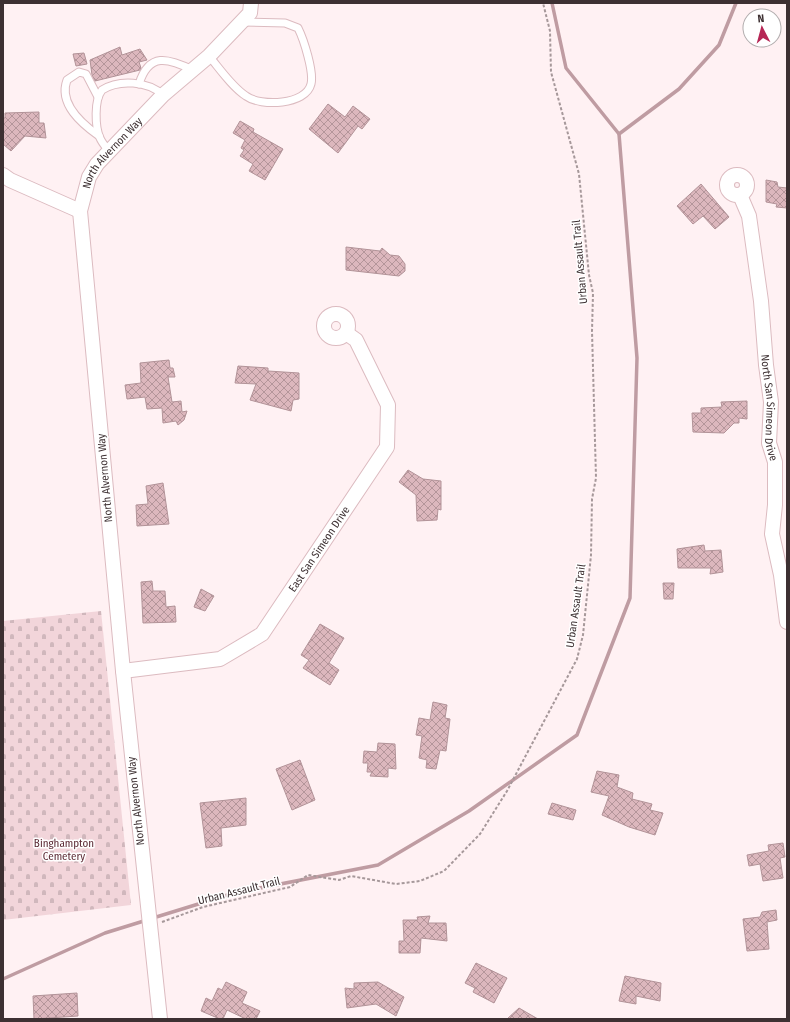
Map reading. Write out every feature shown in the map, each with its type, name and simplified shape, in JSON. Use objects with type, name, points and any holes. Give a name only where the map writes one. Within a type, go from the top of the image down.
[{"type":"street","name":"North Alvernon Way","points":[[160,1019],[123,671],[80,211],[89,177],[97,164],[163,95],[209,56],[242,22],[250,13],[251,3]]},
{"type":"street","points":[[3,175],[10,180],[80,211]]},
{"type":"street","name":"North San Simeon Drive","points":[[740,195],[749,216],[761,301],[766,365],[771,402],[769,443],[775,462],[775,505],[772,534],[781,575],[787,622]]},
{"type":"street","name":"East San Simeon Drive","points":[[123,671],[220,659],[262,634],[387,447],[388,405],[356,340],[346,333]]},
{"type":"lane","points":[[209,56],[247,97],[270,102],[281,102],[298,98],[305,94],[312,83],[311,73],[302,37],[298,28],[286,23],[242,22]]},
{"type":"lane","points":[[139,84],[146,67],[157,62],[173,61],[193,70]]},
{"type":"lane","points":[[98,97],[86,74],[79,72],[67,80],[66,93],[69,104],[86,127],[99,136],[109,151]]},
{"type":"lane","points":[[99,136],[97,119],[98,97],[102,90],[111,86],[139,84],[150,86],[163,95]]},
{"type":"path","name":"Urban Assault Trail","points":[[149,926],[203,907],[290,887],[308,875],[339,880],[351,876],[396,884],[420,881],[444,871],[480,834],[507,791],[577,659],[582,635],[591,555],[592,499],[596,478],[592,293],[579,174],[551,72],[550,31],[543,3]]},
{"type":"green space","name":"Binghampton Cemetery","points":[[101,611],[131,905],[3,920],[3,621]]},
{"type":"building","points":[[120,47],[122,55],[140,49],[147,60],[139,62],[141,68],[140,70],[95,81],[92,75],[90,60]]},
{"type":"building","points":[[84,53],[87,64],[76,66],[73,54]]},
{"type":"building","points":[[328,104],[345,117],[353,106],[370,119],[362,129],[358,126],[338,153],[309,129]]},
{"type":"building","points":[[39,112],[39,123],[44,123],[46,138],[25,136],[11,151],[3,144],[3,118],[5,118],[5,113]]},
{"type":"building","points":[[240,121],[254,129],[253,132],[283,149],[265,180],[249,171],[253,164],[240,156],[244,150],[241,148],[245,140],[233,133]]},
{"type":"building","points":[[766,180],[777,182],[778,187],[787,188],[787,208],[776,207],[777,204],[766,202]]},
{"type":"building","points":[[701,184],[729,217],[715,229],[703,216],[693,224],[677,206]]},
{"type":"building","points":[[346,247],[380,251],[382,248],[390,255],[399,256],[405,264],[405,271],[399,276],[346,270]]},
{"type":"building","points":[[169,360],[170,368],[173,368],[175,377],[168,377],[172,402],[181,401],[182,412],[187,411],[184,420],[178,425],[176,421],[163,423],[162,408],[147,409],[145,397],[127,399],[125,385],[141,383],[140,363]]},
{"type":"building","points":[[238,366],[268,368],[268,371],[299,373],[299,399],[293,400],[291,411],[250,400],[256,384],[235,383]]},
{"type":"building","points":[[747,401],[747,419],[739,418],[739,423],[734,423],[724,433],[693,432],[692,413],[701,413],[701,408],[722,407],[721,402]]},
{"type":"building","points":[[408,470],[423,479],[441,481],[441,510],[438,509],[437,520],[417,521],[416,495],[399,482]]},
{"type":"building","points":[[163,483],[169,524],[137,526],[136,505],[148,504],[146,486]]},
{"type":"building","points":[[704,545],[705,551],[721,550],[723,572],[710,574],[711,568],[678,568],[677,549]]},
{"type":"building","points":[[152,581],[153,591],[165,591],[166,607],[175,606],[176,622],[143,623],[141,582]]},
{"type":"building","points":[[663,583],[674,583],[673,599],[664,599]]},
{"type":"building","points":[[201,589],[214,596],[205,611],[194,607]]},
{"type":"building","points":[[320,624],[344,638],[329,663],[339,670],[330,685],[303,668],[309,660],[301,655]]},
{"type":"building","points":[[433,702],[447,705],[445,718],[450,719],[446,751],[440,750],[436,769],[426,768],[427,760],[419,758],[422,736],[416,735],[419,718],[430,720]]},
{"type":"building","points":[[378,743],[395,744],[396,769],[388,768],[388,777],[370,776],[372,772],[367,772],[368,763],[363,763],[364,751],[377,752]]},
{"type":"building","points":[[300,760],[315,800],[292,810],[276,769]]},
{"type":"building","points":[[597,771],[619,775],[617,787],[633,793],[632,799],[652,804],[650,810],[663,813],[655,835],[629,827],[602,815],[609,796],[591,792]]},
{"type":"building","points":[[246,798],[246,825],[221,828],[222,846],[206,848],[200,803]]},
{"type":"building","points":[[552,803],[576,810],[573,820],[548,814]]},
{"type":"building","points":[[783,843],[785,857],[780,858],[783,878],[763,881],[760,864],[749,866],[747,855],[769,851],[768,845]]},
{"type":"building","points":[[776,910],[777,920],[767,922],[769,949],[747,951],[743,919],[760,917],[762,912]]},
{"type":"building","points":[[430,916],[428,923],[446,923],[447,941],[421,938],[420,953],[399,953],[399,941],[404,941],[403,920],[418,920],[417,917]]},
{"type":"building","points":[[476,963],[507,978],[494,1003],[473,992],[475,988],[465,983]]},
{"type":"building","points":[[625,976],[661,983],[660,1001],[636,996],[636,1004],[619,1001]]},
{"type":"building","points":[[226,982],[247,992],[242,1003],[260,1011],[256,1019],[246,1019],[227,1010],[223,1019],[220,1019],[201,1011],[206,998],[212,1001],[218,988],[222,990]]},
{"type":"building","points":[[378,982],[404,997],[396,1016],[376,1004],[347,1008],[345,988],[354,989],[354,983]]},
{"type":"building","points":[[77,993],[78,1016],[34,1019],[33,996]]},
{"type":"building","points":[[519,1008],[538,1019],[507,1019]]},
{"type":"waterway","points":[[153,918],[234,893],[378,865],[469,811],[577,735],[630,598],[637,358],[619,134],[566,68],[552,3]]},
{"type":"waterway","points":[[619,134],[679,89],[719,45],[736,3]]},
{"type":"waterway","points":[[3,979],[105,933],[147,920]]}]
